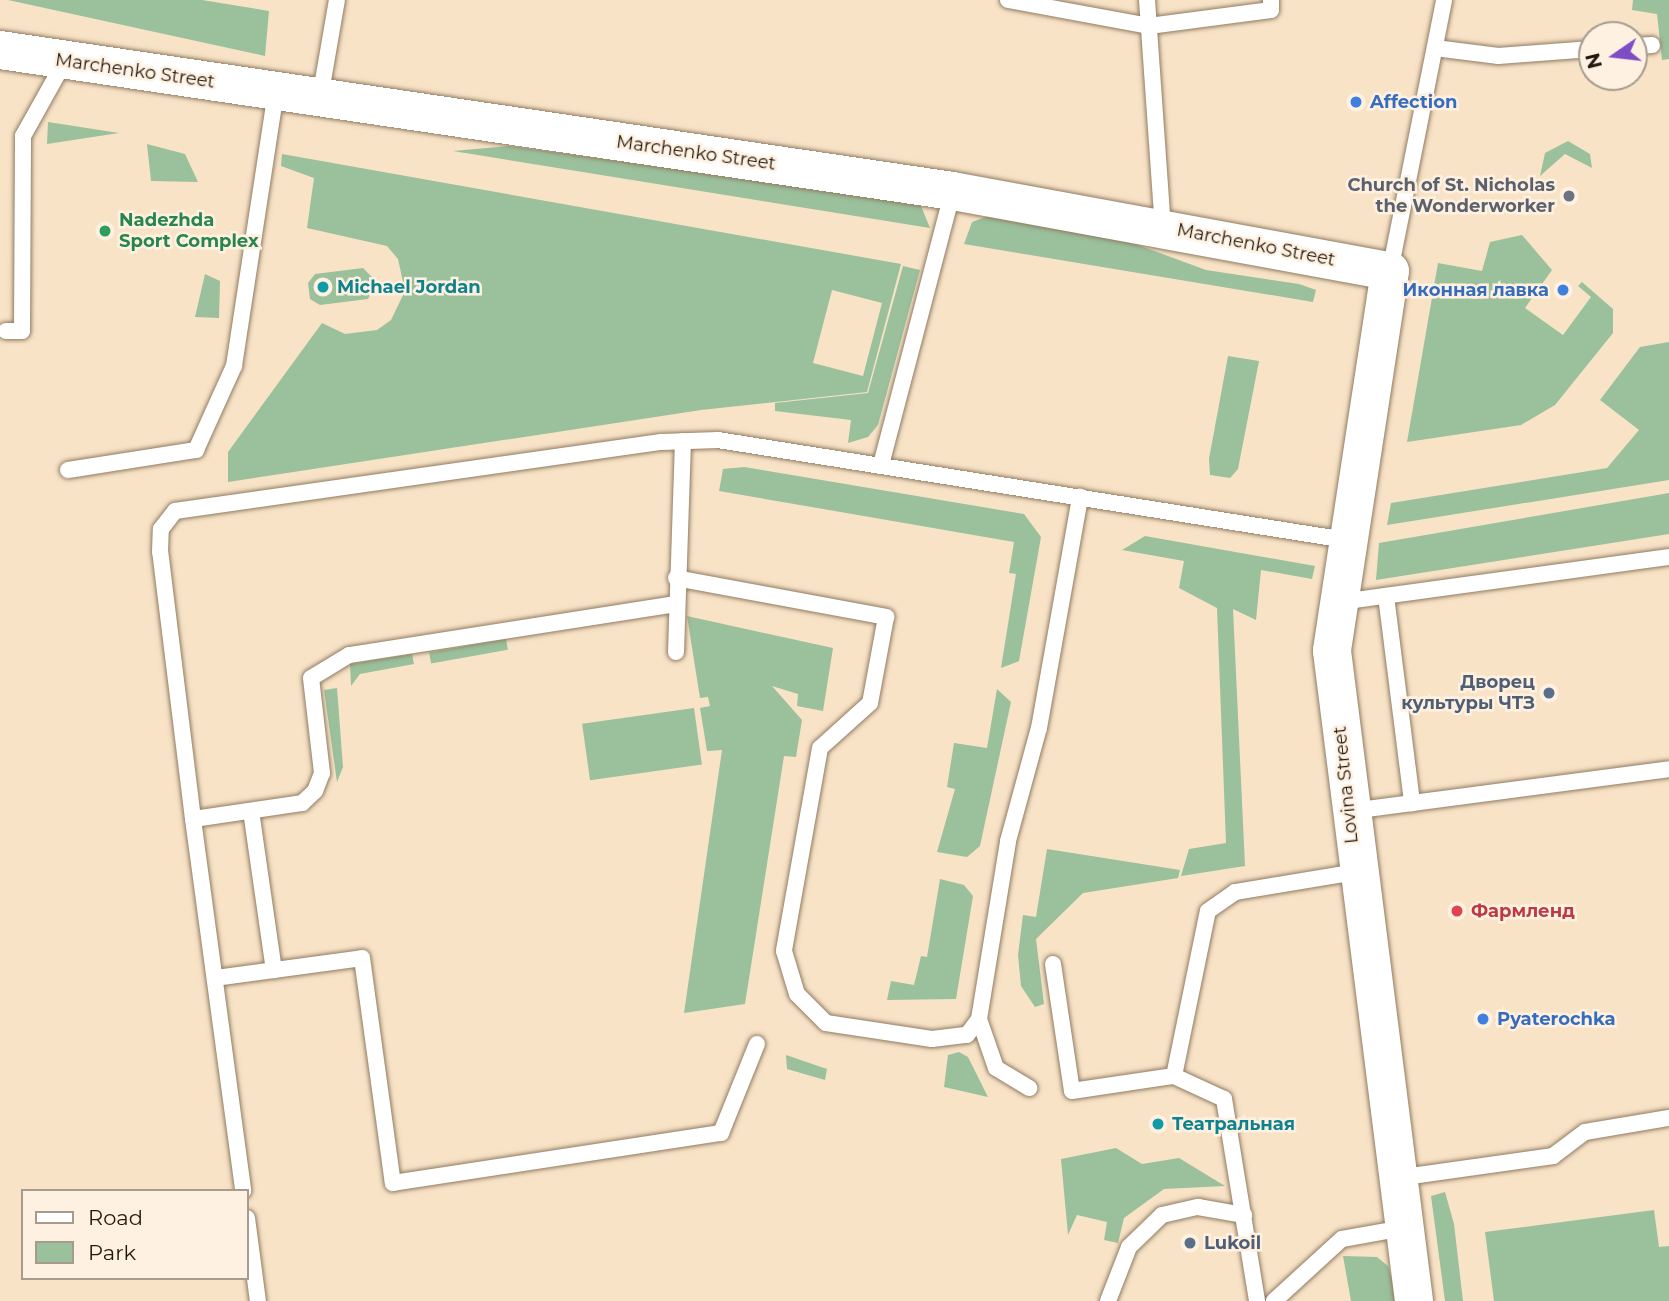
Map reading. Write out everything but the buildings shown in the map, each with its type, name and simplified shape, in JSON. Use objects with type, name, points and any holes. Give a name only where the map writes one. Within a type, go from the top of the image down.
[{"type":"street","name":"Marchenko Street","points":[[0,50],[953,191],[1390,271]]},
{"type":"street","name":"Lovina Street","points":[[1390,271],[1346,540],[1332,651],[1348,812],[1414,1301]]},
{"type":"lane","points":[[320,98],[337,0]]},
{"type":"lane","points":[[1008,0],[1149,26],[1271,10],[1271,0]]},
{"type":"lane","points":[[1147,0],[1163,228]]},
{"type":"lane","points":[[1390,271],[1444,0]]},
{"type":"lane","points":[[1648,45],[1652,45]]},
{"type":"lane","points":[[1435,48],[1497,56],[1578,50]]},
{"type":"lane","points":[[6,331],[22,331],[14,306],[15,136],[65,61]]},
{"type":"lane","points":[[68,470],[196,450],[234,366],[276,92]]},
{"type":"lane","points":[[883,461],[953,191]]},
{"type":"lane","points":[[676,652],[676,578],[683,441]]},
{"type":"lane","points":[[243,1189],[160,552],[161,530],[175,511],[683,441],[883,461],[1080,497],[1346,540]]},
{"type":"lane","points":[[676,578],[886,617],[870,703],[820,748],[784,951],[797,995],[826,1023],[932,1039],[967,1035],[979,1019],[1008,841],[1039,728],[1080,497]]},
{"type":"lane","points":[[1337,603],[1669,557]]},
{"type":"lane","points":[[1386,596],[1412,803]]},
{"type":"lane","points":[[193,819],[302,803],[316,792],[322,773],[312,678],[349,654],[676,604]]},
{"type":"lane","points":[[1348,812],[1669,769]]},
{"type":"lane","points":[[251,811],[274,970]]},
{"type":"lane","points":[[1174,1076],[1208,911],[1235,892],[1356,872]]},
{"type":"lane","points":[[215,978],[362,958],[393,1183],[721,1133],[757,1044]]},
{"type":"lane","points":[[1053,964],[1072,1091],[1174,1076],[1224,1098],[1257,1301]]},
{"type":"lane","points":[[979,1019],[996,1068],[1029,1088]]},
{"type":"lane","points":[[1397,1178],[1553,1156],[1585,1132],[1669,1118]]},
{"type":"lane","points":[[1108,1301],[1129,1247],[1162,1214],[1198,1207],[1244,1215]]},
{"type":"lane","points":[[248,1226],[258,1301]]},
{"type":"lane","points":[[1275,1301],[1342,1239],[1404,1228]]},
{"type":"green space","points":[[8,0],[202,0],[269,11],[265,56]]},
{"type":"green space","points":[[1633,0],[1669,0],[1669,59],[1662,60],[1657,14],[1632,10]]},
{"type":"green space","points":[[48,122],[119,133],[47,144]]},
{"type":"green space","points":[[1568,141],[1590,154],[1592,168],[1565,154],[1540,176],[1545,153]]},
{"type":"green space","points":[[147,144],[185,154],[198,182],[151,181]]},
{"type":"green space","points":[[509,146],[909,201],[921,206],[930,228],[453,151]]},
{"type":"green space","points":[[282,154],[901,264],[867,392],[701,410],[228,482],[228,452],[322,323],[345,334],[377,330],[391,320],[405,291],[398,259],[387,246],[307,228],[314,178],[281,166]],"holes":[[[832,290],[882,303],[863,376],[813,363]]]},
{"type":"green space","points":[[991,215],[1119,238],[1206,270],[1299,284],[1316,290],[1313,302],[964,244],[972,222]]},
{"type":"green space","points":[[1522,235],[1552,270],[1525,308],[1563,335],[1591,297],[1578,286],[1582,282],[1613,309],[1613,333],[1555,405],[1521,425],[1407,442],[1438,263],[1482,271],[1490,242]]},
{"type":"green space","points":[[903,266],[920,270],[878,425],[868,437],[848,443],[851,420],[775,411],[775,403],[868,393]]},
{"type":"green space","points":[[363,268],[377,282],[368,299],[320,305],[310,299],[308,283],[315,274]]},
{"type":"green space","points":[[205,274],[220,281],[219,318],[195,317]]},
{"type":"green space","points":[[1669,342],[1669,480],[1387,525],[1391,503],[1607,468],[1639,430],[1600,400],[1640,347]]},
{"type":"green space","points":[[1228,356],[1259,361],[1238,469],[1230,478],[1210,475],[1209,459]]},
{"type":"green space","points":[[744,467],[1024,514],[1041,537],[1019,661],[1001,668],[1016,574],[1009,573],[1014,542],[719,491],[723,469]]},
{"type":"green space","points":[[1669,493],[1669,534],[1376,580],[1379,543]]},
{"type":"green space","points":[[1145,536],[1315,566],[1312,579],[1261,570],[1256,620],[1233,609],[1245,866],[1181,876],[1189,849],[1226,843],[1217,608],[1179,588],[1184,561],[1122,550]]},
{"type":"green space","points":[[687,616],[833,648],[823,711],[797,706],[798,694],[772,686],[802,720],[796,757],[784,756],[745,1004],[684,1013],[722,750],[707,751],[700,708],[710,706],[708,697],[700,698]]},
{"type":"green space","points":[[506,639],[508,650],[431,663],[429,653]]},
{"type":"green space","points":[[412,654],[414,664],[360,674],[351,686],[350,664]]},
{"type":"green space","points":[[337,688],[343,767],[337,782],[324,690]]},
{"type":"green space","points":[[997,689],[1011,702],[980,846],[967,857],[937,852],[955,789],[947,787],[954,743],[987,748]]},
{"type":"green space","points":[[694,708],[702,764],[590,780],[582,724]]},
{"type":"green space","points":[[1047,849],[1180,870],[1178,878],[1083,893],[1036,939],[1044,1004],[1035,1007],[1021,986],[1018,955],[1023,915],[1036,917]]},
{"type":"green space","points":[[940,879],[964,885],[973,896],[956,999],[887,1000],[891,981],[914,985],[921,956],[927,957]]},
{"type":"green space","points":[[959,1052],[968,1057],[988,1097],[944,1087],[948,1055]]},
{"type":"green space","points":[[786,1055],[827,1069],[825,1080],[787,1069]]},
{"type":"green space","points":[[1116,1148],[1142,1164],[1179,1158],[1225,1186],[1164,1189],[1124,1218],[1118,1243],[1104,1240],[1107,1222],[1077,1215],[1068,1235],[1061,1159]]},
{"type":"green space","points":[[1445,1192],[1454,1224],[1463,1301],[1445,1301],[1431,1196]]},
{"type":"green space","points":[[1654,1210],[1659,1247],[1669,1246],[1669,1301],[1494,1301],[1485,1232]]},
{"type":"green space","points":[[1343,1256],[1377,1257],[1388,1266],[1398,1301],[1351,1301]]},
{"type":"place","name":"Affection","points":[[1356,102]]},
{"type":"place","name":"Church of St. Nicholas the Wonderworker","points":[[1569,196]]},
{"type":"place","name":"Nadezhda Sport Complex","points":[[105,231]]},
{"type":"place","name":"Michael Jordan","points":[[323,287]]},
{"type":"place","name":"Иконная лавка","points":[[1563,290]]},
{"type":"place","name":"Дворец культуры ЧТЗ","points":[[1549,693]]},
{"type":"place","name":"Фармленд","points":[[1457,911]]},
{"type":"place","name":"Pyaterochka","points":[[1483,1019]]},
{"type":"place","name":"Театральная","points":[[1158,1124]]},
{"type":"place","name":"Lukoil","points":[[1190,1243]]}]
